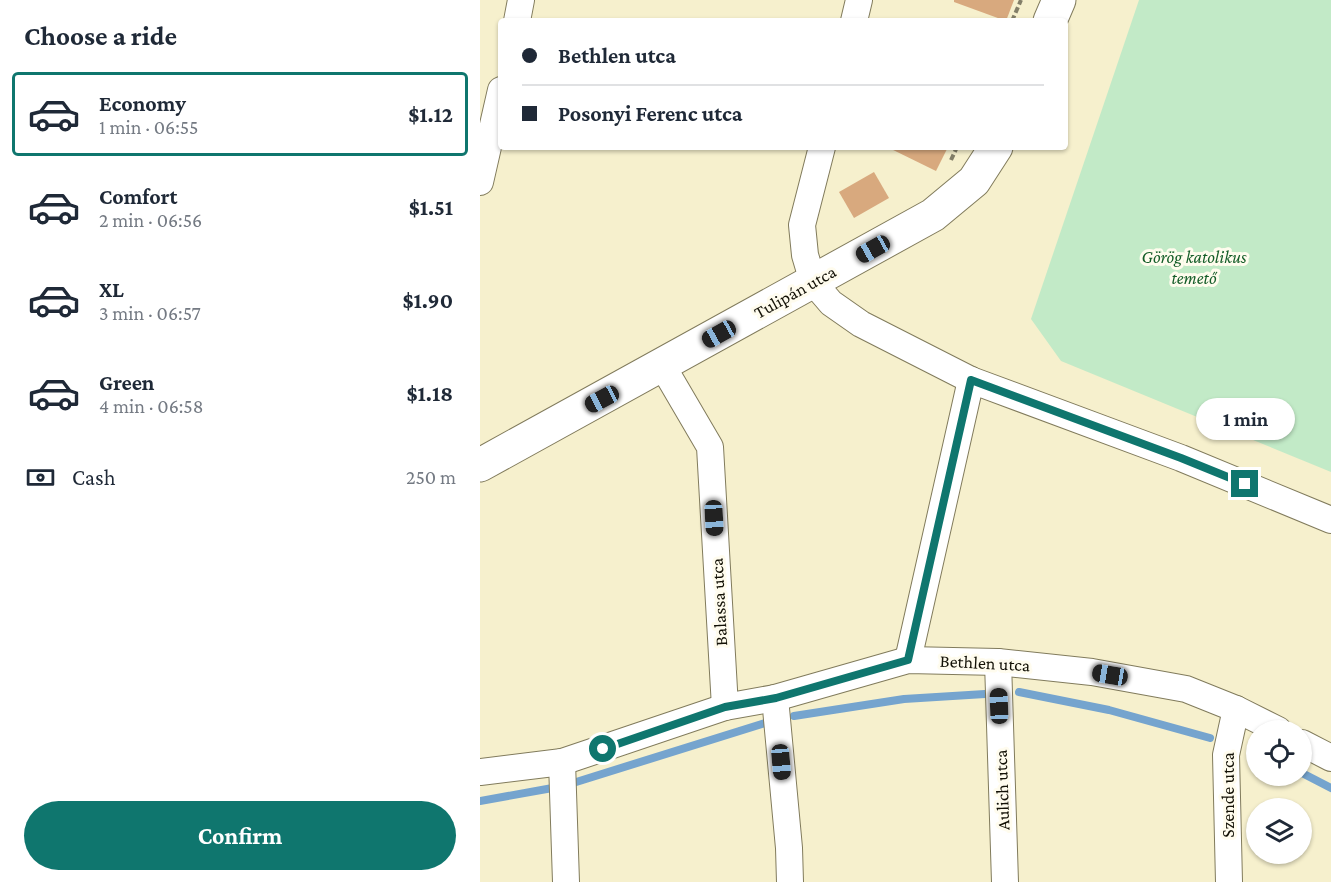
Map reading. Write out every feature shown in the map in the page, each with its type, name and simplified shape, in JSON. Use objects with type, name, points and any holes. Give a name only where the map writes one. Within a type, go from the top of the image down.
[{"type":"main road","points":[[1051,18],[1059,0]]},
{"type":"main road","name":"Tulipán utca","points":[[480,465],[933,215],[974,181],[994,150]]},
{"type":"street","points":[[518,18],[521,0]]},
{"type":"street","points":[[855,18],[859,0]]},
{"type":"street","points":[[480,182],[498,103]]},
{"type":"street","points":[[821,150],[801,225],[813,282],[831,303],[861,324],[971,380],[1181,458],[1331,520]]},
{"type":"street","name":"Balassa utca","points":[[662,365],[710,447],[725,707]]},
{"type":"street","points":[[908,660],[971,380]]},
{"type":"street","name":"Bethlen utca","points":[[480,772],[562,762],[725,707],[776,698],[908,660],[998,662],[1092,672],[1186,689],[1258,720]]},
{"type":"street","name":"Aulich utca","points":[[998,662],[1005,882]]},
{"type":"street","points":[[776,698],[790,882]]},
{"type":"street","name":"Szende utca","points":[[1229,882],[1226,755],[1236,709]]},
{"type":"street","points":[[1312,748],[1331,758]]},
{"type":"street","points":[[562,762],[566,882]]},
{"type":"path","points":[[1013,18],[1021,0]]},
{"type":"green space","name":"Görög katolikus temető","points":[[1139,0],[1331,0],[1331,472],[1061,361],[1031,319]]},
{"type":"building","points":[[954,0],[1014,0],[1007,18],[998,18],[954,2]]},
{"type":"building","points":[[893,150],[946,150],[936,171]]},
{"type":"building","points":[[874,172],[889,198],[854,218],[839,192]]},
{"type":"waterway","points":[[1019,692],[1109,710],[1210,738]]},
{"type":"waterway","points":[[794,716],[904,699],[985,694]]},
{"type":"waterway","points":[[573,783],[765,723]]},
{"type":"waterway","points":[[1312,778],[1331,788]]},
{"type":"waterway","points":[[480,801],[558,787]]},
{"type":"route","points":[[603,749],[725,707],[776,698],[908,660],[971,380],[1245,484]]}]
